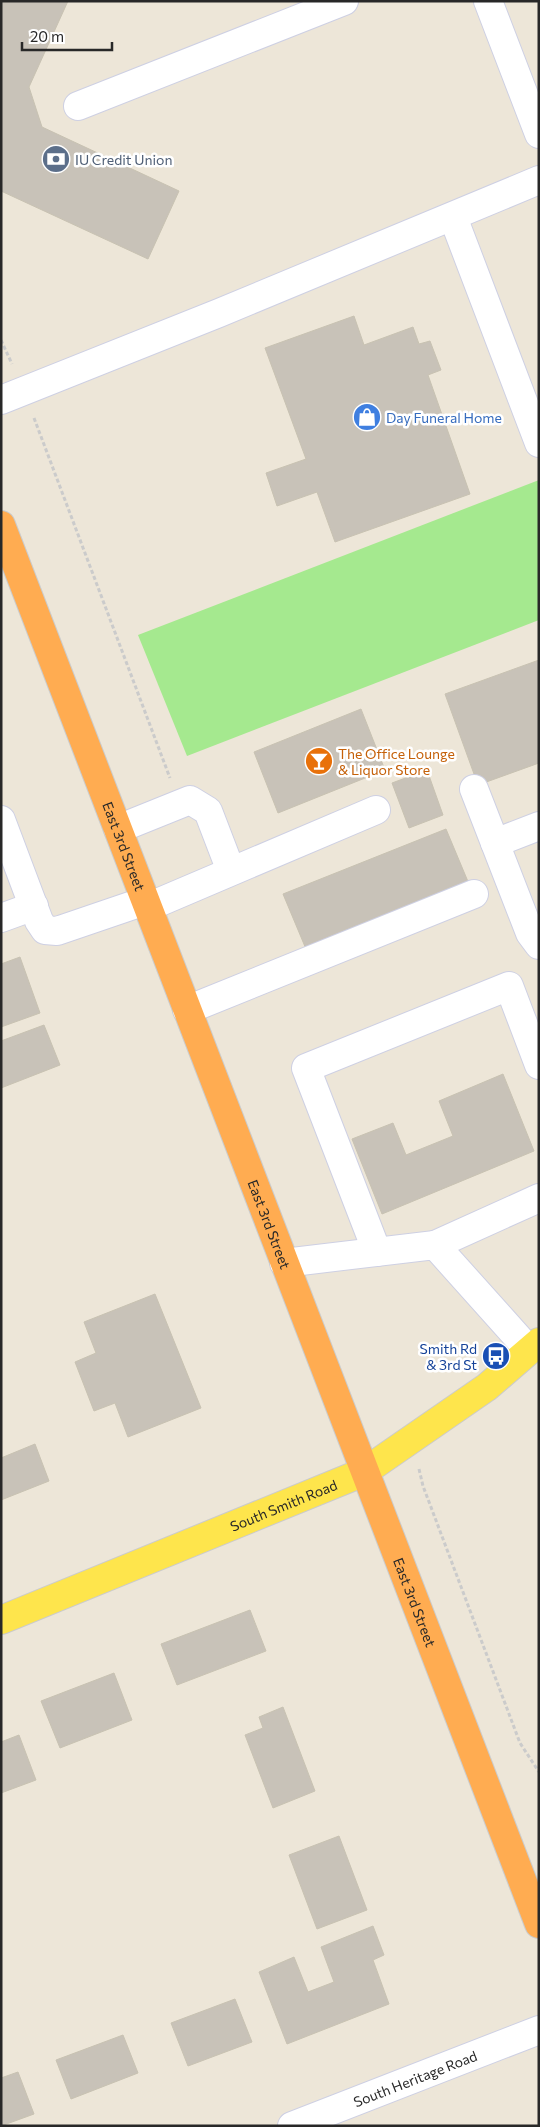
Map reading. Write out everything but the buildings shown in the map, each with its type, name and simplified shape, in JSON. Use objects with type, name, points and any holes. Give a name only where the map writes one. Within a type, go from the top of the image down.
[{"type":"highway","name":"East 3rd Street","points":[[3,532],[539,1924]]},
{"type":"main road","name":"South Smith Road","points":[[1,1620],[364,1472],[488,1387],[534,1346]]},
{"type":"street","points":[[78,106],[344,1]]},
{"type":"street","points":[[488,1],[539,134]]},
{"type":"street","points":[[1,400],[453,217],[539,180]]},
{"type":"street","points":[[453,217],[539,443]]},
{"type":"street","points":[[474,790],[530,934],[539,945]]},
{"type":"street","points":[[118,829],[190,800],[208,811],[231,872]]},
{"type":"street","points":[[1,820],[39,921],[45,930],[57,931],[147,904],[231,872],[376,810]]},
{"type":"street","points":[[495,843],[539,826]]},
{"type":"street","points":[[187,1010],[474,894]]},
{"type":"street","points":[[1,918],[34,906]]},
{"type":"street","points":[[377,1252],[306,1068],[509,986],[539,1065]]},
{"type":"street","points":[[284,1262],[435,1245],[539,1198]]},
{"type":"street","points":[[435,1245],[534,1346]]},
{"type":"street","name":"South Heritage Road","points":[[292,2126],[539,2030]]},
{"type":"path","points":[[1,340],[14,366]]},
{"type":"path","points":[[31,411],[180,804]]},
{"type":"path","points":[[412,1440],[423,1486],[520,1743],[539,1772]]},
{"type":"green space","points":[[539,480],[539,620],[187,756],[138,635]]},
{"type":"place","name":"IU Credit Union","points":[[56,159]]},
{"type":"place","name":"Day Funeral Home","points":[[367,417]]},
{"type":"place","name":"The Office Lounge & Liquor Store","points":[[319,761]]},
{"type":"place","name":"Smith Rd & 3rd St","points":[[496,1356]]}]
